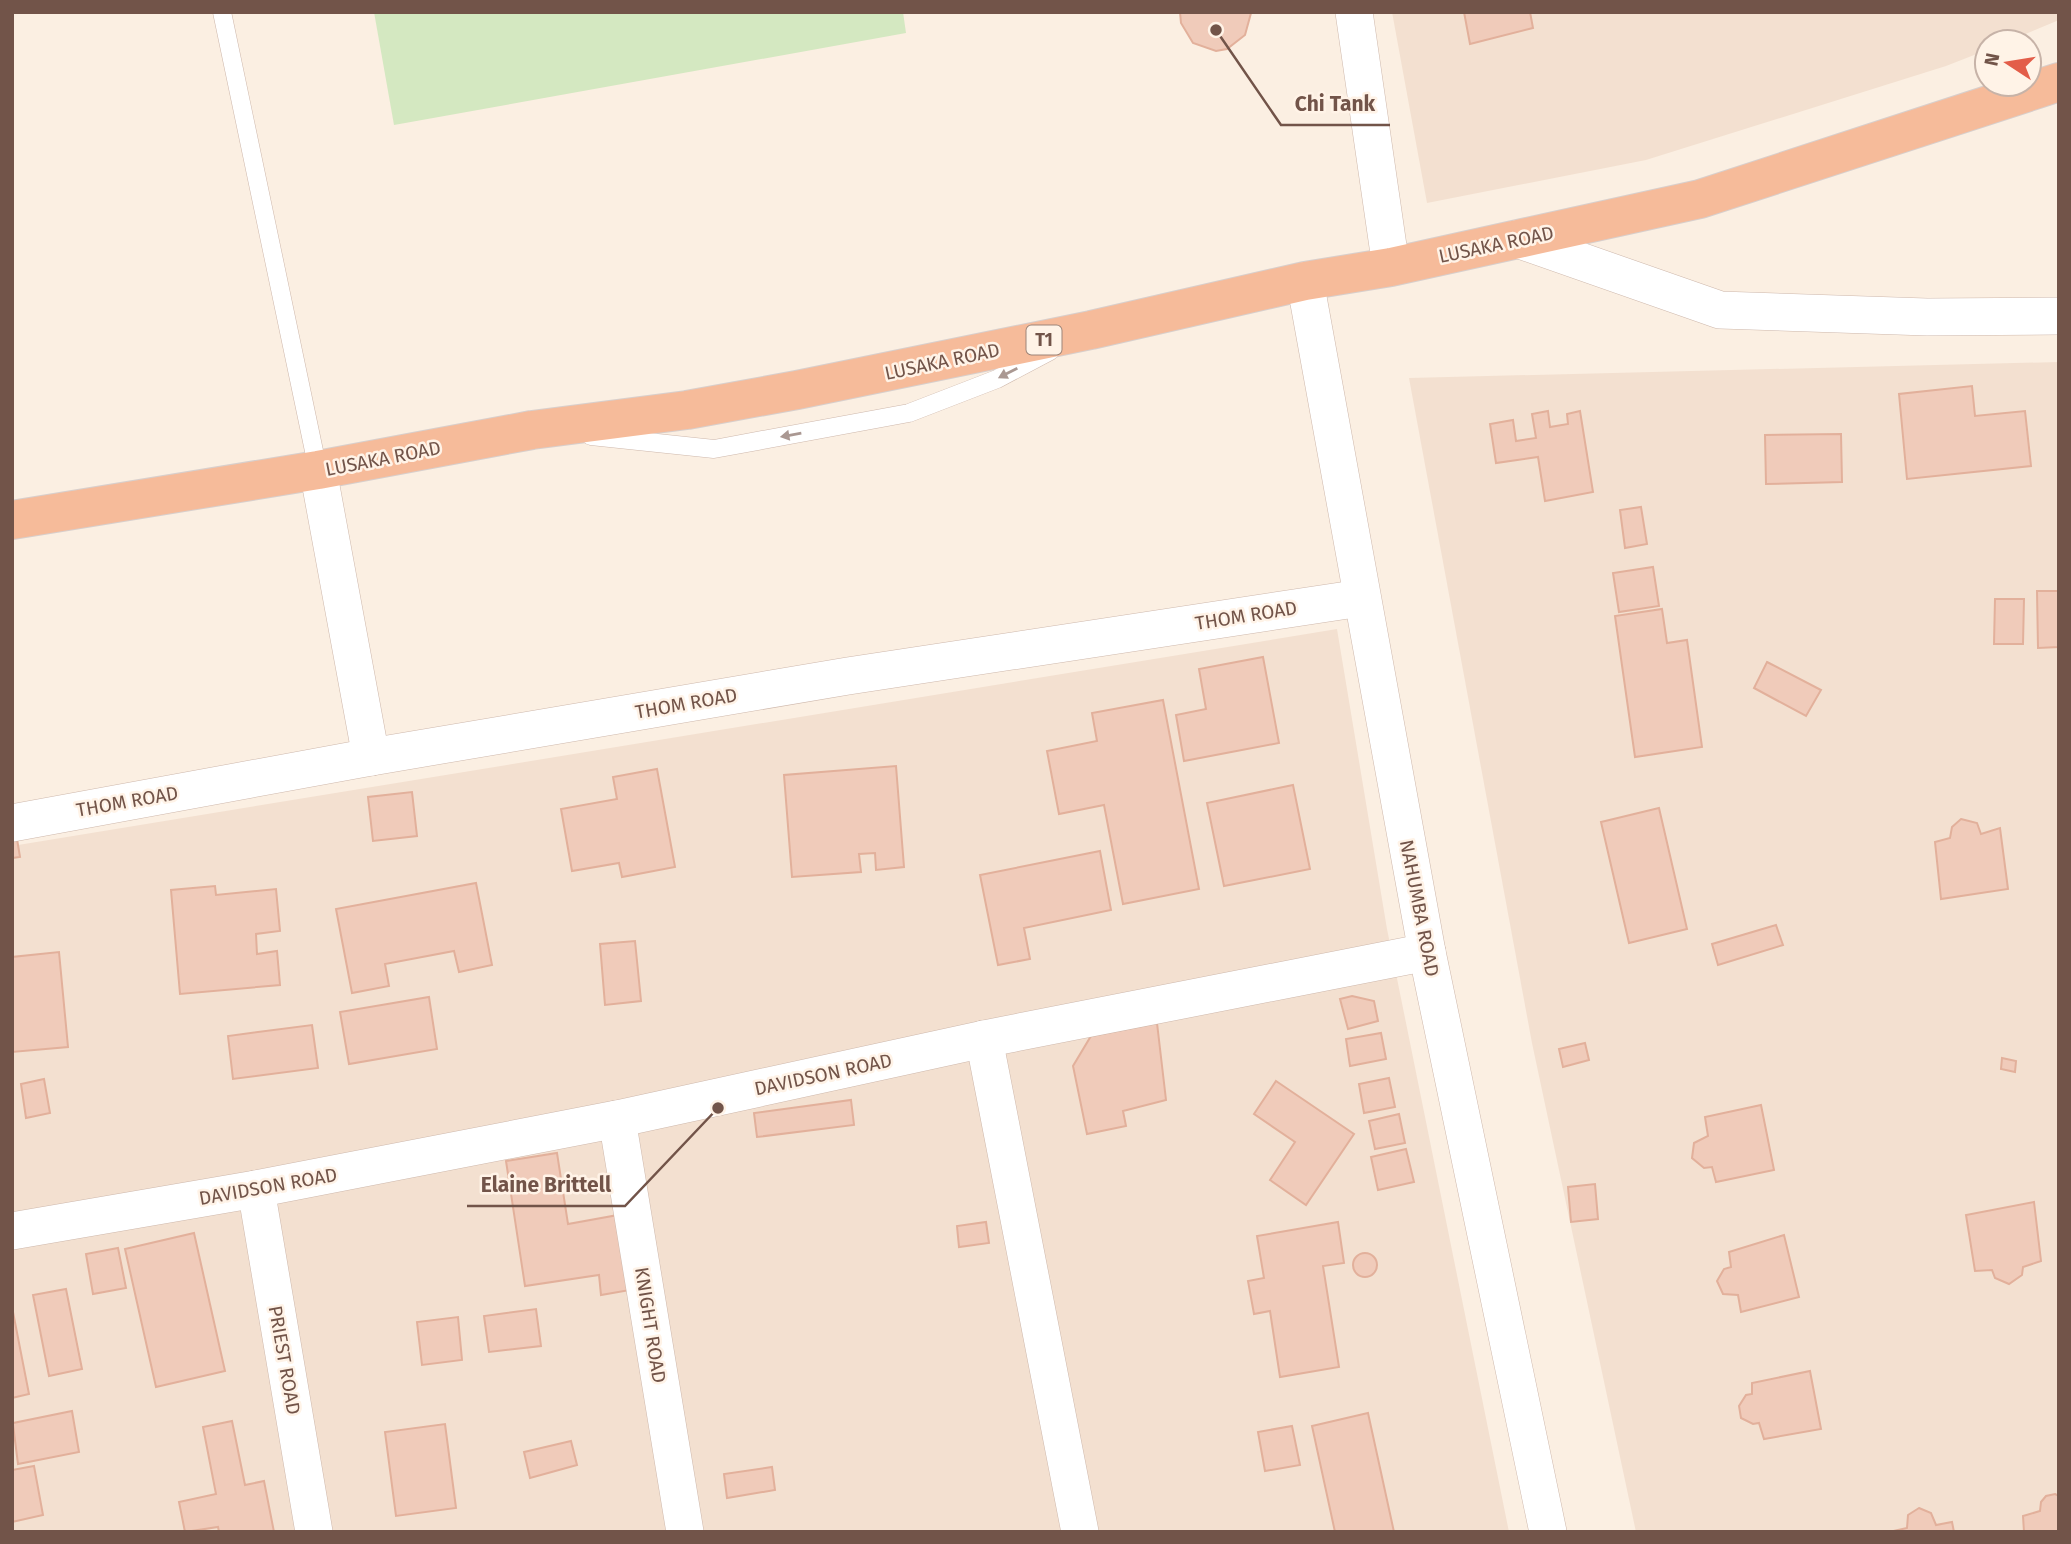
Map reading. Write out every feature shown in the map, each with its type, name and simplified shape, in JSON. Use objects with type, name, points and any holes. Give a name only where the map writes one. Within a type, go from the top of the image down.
[{"type":"highway","name":"LUSAKA ROAD","points":[[16,519],[318,470],[532,430],[687,410],[785,393],[1091,331],[1305,281],[1391,267],[1700,199],[2059,82]]},
{"type":"street","points":[[1354,12],[1391,267]]},
{"type":"street","points":[[1517,239],[1720,310],[1927,317],[2059,316]]},
{"type":"street","name":"NAHUMBA ROAD","points":[[1305,281],[1427,952],[1548,1532]]},
{"type":"street","points":[[318,470],[371,757]]},
{"type":"street","name":"THOM ROAD","points":[[12,822],[371,757],[848,676],[1362,598]]},
{"type":"street","name":"DAVIDSON ROAD","points":[[12,1231],[256,1189],[617,1119],[984,1040],[1427,952]]},
{"type":"street","points":[[984,1040],[1080,1532]]},
{"type":"street","name":"KNIGHT ROAD","points":[[617,1119],[685,1532]]},
{"type":"street","name":"PRIEST ROAD","points":[[256,1189],[314,1532]]},
{"type":"lane","points":[[222,12],[318,470]]},
{"type":"shaded area","points":[[1392,12],[2059,12],[2059,20],[2040,28],[1973,28],[1973,55],[1646,160],[1427,203]]},
{"type":"shaded area","points":[[2059,362],[2059,1532],[1636,1532],[1532,1043],[1409,378]]},
{"type":"shaded area","points":[[1337,629],[1387,929],[1509,1532],[12,1532],[12,846]]},
{"type":"green space","points":[[374,12],[903,12],[906,33],[394,125]]},
{"type":"building","points":[[1180,12],[1251,13],[1245,35],[1227,49],[1216,51],[1193,43],[1181,23]]},
{"type":"building","points":[[1464,12],[1530,12],[1533,28],[1470,44]]},
{"type":"building","points":[[1972,386],[1975,416],[2025,411],[2031,466],[1907,479],[1899,394]]},
{"type":"building","points":[[1548,411],[1550,427],[1568,424],[1567,414],[1580,411],[1593,492],[1545,501],[1538,457],[1496,463],[1490,424],[1513,420],[1516,441],[1536,438],[1532,414]]},
{"type":"building","points":[[1841,434],[1842,482],[1766,484],[1765,435]]},
{"type":"building","points":[[1641,507],[1647,544],[1625,548],[1620,510]]},
{"type":"building","points":[[1653,567],[1659,606],[1619,612],[1613,573]]},
{"type":"building","points":[[2037,591],[2059,591],[2059,647],[2038,648]]},
{"type":"building","points":[[1995,599],[2024,599],[2023,644],[1994,644]]},
{"type":"building","points":[[1662,609],[1667,643],[1687,640],[1702,747],[1635,757],[1615,616]]},
{"type":"building","points":[[1263,657],[1279,743],[1184,761],[1176,715],[1206,709],[1199,669]]},
{"type":"building","points":[[1767,662],[1821,690],[1806,716],[1754,688]]},
{"type":"building","points":[[1163,700],[1199,889],[1123,904],[1104,805],[1059,814],[1047,751],[1097,741],[1092,713]]},
{"type":"building","points":[[896,766],[904,867],[876,870],[875,853],[859,854],[861,872],[792,877],[784,775]]},
{"type":"building","points":[[657,769],[675,867],[622,877],[619,863],[572,871],[561,809],[617,799],[613,777]]},
{"type":"building","points":[[1293,785],[1310,869],[1224,886],[1207,803]]},
{"type":"building","points":[[412,792],[417,836],[373,841],[368,797]]},
{"type":"building","points":[[1659,808],[1687,929],[1629,943],[1601,822]]},
{"type":"building","points":[[1961,819],[1977,823],[1981,834],[2000,828],[2008,889],[1941,899],[1935,842],[1950,838],[1952,827]]},
{"type":"building","points":[[17,839],[20,857],[12,858],[12,840]]},
{"type":"building","points":[[1100,851],[1111,910],[1024,928],[1030,959],[998,965],[980,875]]},
{"type":"building","points":[[476,883],[492,965],[459,972],[454,951],[385,964],[389,986],[352,993],[336,909]]},
{"type":"building","points":[[215,886],[216,895],[276,889],[280,931],[256,934],[257,954],[277,951],[280,985],[180,994],[171,890]]},
{"type":"building","points":[[1776,925],[1783,945],[1718,965],[1712,944]]},
{"type":"building","points":[[635,941],[641,1001],[605,1005],[600,944]]},
{"type":"building","points":[[59,952],[68,1047],[12,1052],[12,957]]},
{"type":"building","points":[[1352,996],[1374,1001],[1378,1021],[1348,1029],[1340,999]]},
{"type":"building","points":[[429,997],[437,1049],[349,1064],[340,1012]]},
{"type":"building","points":[[1157,1023],[1166,1100],[1123,1111],[1126,1126],[1087,1134],[1073,1066],[1091,1036]]},
{"type":"building","points":[[312,1025],[318,1068],[233,1079],[228,1036]]},
{"type":"building","points":[[1381,1033],[1386,1059],[1350,1066],[1346,1039]]},
{"type":"building","points":[[1585,1043],[1589,1060],[1563,1067],[1559,1049]]},
{"type":"building","points":[[2002,1058],[2016,1061],[2015,1072],[2001,1069]]},
{"type":"building","points":[[1389,1078],[1395,1107],[1364,1113],[1359,1084]]},
{"type":"building","points":[[44,1079],[50,1113],[26,1118],[21,1084]]},
{"type":"building","points":[[1276,1081],[1354,1134],[1306,1205],[1270,1180],[1295,1142],[1254,1114]]},
{"type":"building","points":[[851,1100],[854,1125],[757,1137],[754,1113]]},
{"type":"building","points":[[1761,1105],[1774,1170],[1716,1182],[1712,1167],[1704,1168],[1692,1158],[1694,1143],[1708,1136],[1705,1117]]},
{"type":"building","points":[[1399,1114],[1405,1143],[1375,1149],[1369,1121]]},
{"type":"building","points":[[1406,1149],[1414,1182],[1378,1190],[1371,1157]]},
{"type":"building","points":[[557,1153],[568,1224],[618,1215],[630,1290],[601,1295],[599,1275],[525,1286],[506,1161]]},
{"type":"building","points":[[1595,1184],[1598,1219],[1571,1222],[1568,1187]]},
{"type":"building","points":[[2034,1202],[2041,1261],[2023,1267],[2022,1275],[2009,1284],[1995,1278],[1992,1270],[1975,1271],[1966,1215]]},
{"type":"building","points":[[986,1222],[989,1243],[959,1247],[957,1226]]},
{"type":"building","points":[[1338,1222],[1344,1263],[1323,1266],[1339,1367],[1280,1377],[1270,1311],[1254,1314],[1248,1281],[1264,1278],[1257,1236]]},
{"type":"building","points":[[194,1233],[225,1371],[156,1387],[125,1249]]},
{"type":"building","points":[[1784,1235],[1799,1297],[1741,1312],[1738,1295],[1723,1294],[1717,1281],[1724,1269],[1731,1267],[1729,1252]]},
{"type":"building","points":[[118,1248],[126,1288],[93,1294],[86,1254]]},
{"type":"building","points":[[1360,1253],[1370,1253],[1377,1260],[1377,1270],[1370,1277],[1360,1277],[1353,1270],[1353,1260]]},
{"type":"building","points":[[66,1289],[82,1369],[49,1376],[33,1295]]},
{"type":"building","points":[[12,1307],[29,1394],[12,1398]]},
{"type":"building","points":[[536,1309],[541,1346],[489,1352],[484,1316]]},
{"type":"building","points":[[458,1317],[462,1360],[422,1365],[417,1322]]},
{"type":"building","points":[[1810,1371],[1821,1429],[1764,1439],[1759,1423],[1753,1424],[1741,1418],[1739,1406],[1746,1395],[1752,1394],[1752,1383]]},
{"type":"building","points":[[72,1411],[79,1452],[18,1464],[12,1417],[13,1423]]},
{"type":"building","points":[[1368,1413],[1394,1532],[1335,1532],[1312,1426]]},
{"type":"building","points":[[232,1421],[245,1485],[264,1481],[274,1532],[219,1532],[218,1527],[185,1532],[179,1502],[216,1494],[203,1427]]},
{"type":"building","points":[[445,1424],[456,1508],[396,1516],[385,1432]]},
{"type":"building","points":[[1292,1426],[1300,1465],[1265,1471],[1258,1432]]},
{"type":"building","points":[[571,1441],[577,1465],[530,1478],[524,1452]]},
{"type":"building","points":[[34,1466],[43,1515],[12,1522],[12,1470]]},
{"type":"building","points":[[772,1467],[775,1490],[727,1498],[724,1474]]},
{"type":"building","points":[[2046,1496],[2059,1496],[2059,1532],[2024,1532],[2023,1516],[2040,1511],[2041,1502]]},
{"type":"building","points":[[1919,1508],[1931,1513],[1936,1525],[1952,1522],[1954,1532],[1889,1532],[1907,1528],[1908,1515]]},
{"type":"place","name":"Chi Tank","points":[[1216,30]]},
{"type":"place","name":"Elaine Brittell","points":[[718,1108]]}]
